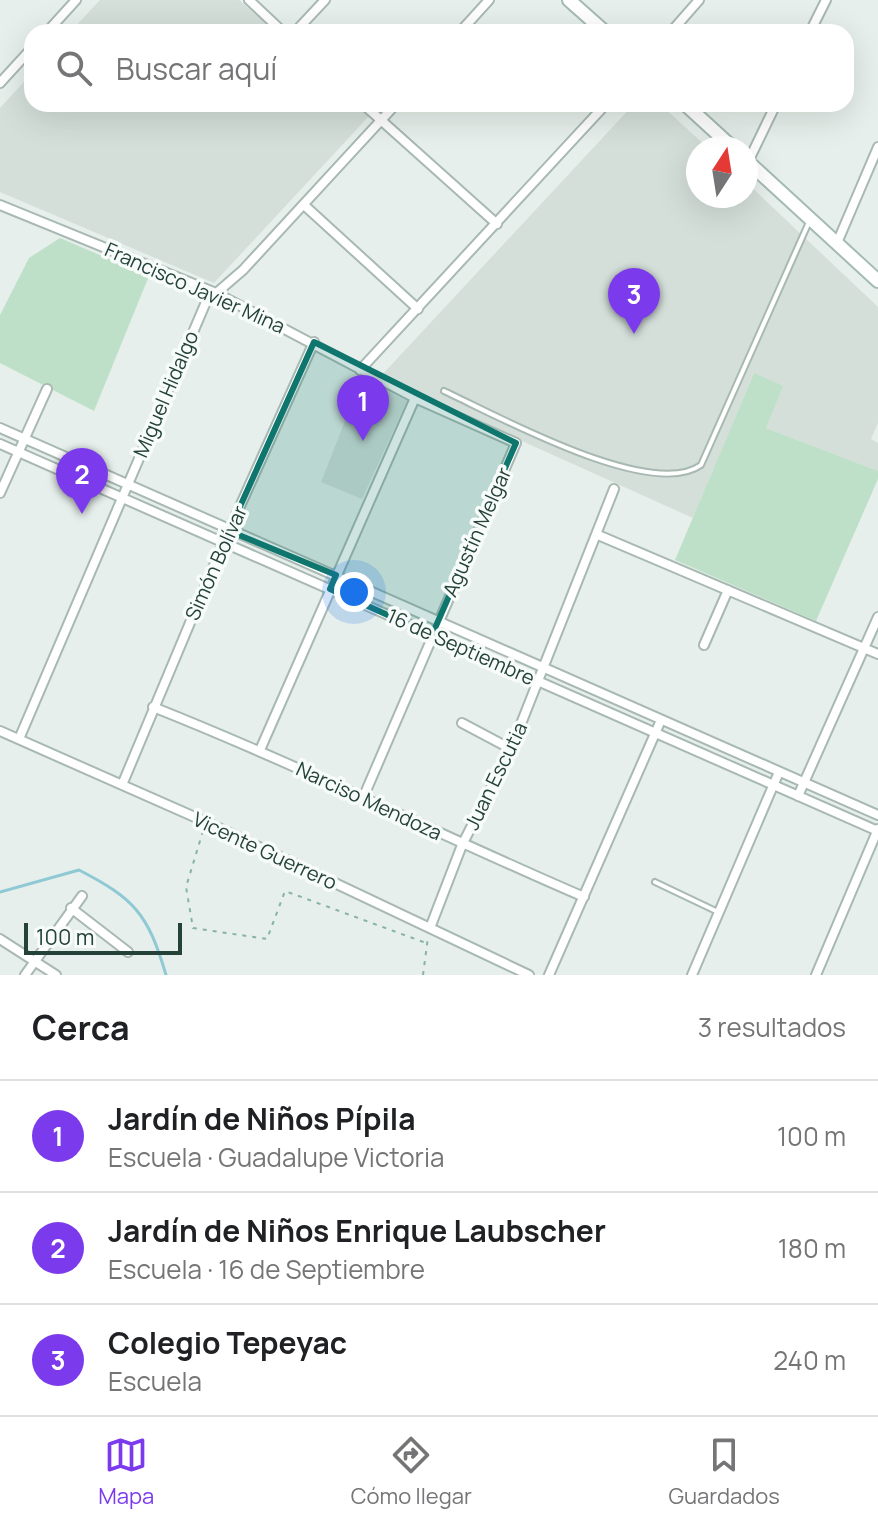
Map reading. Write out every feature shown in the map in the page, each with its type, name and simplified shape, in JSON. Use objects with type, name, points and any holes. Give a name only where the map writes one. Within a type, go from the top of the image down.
[{"type":"main road","points":[[569,0],[596,24]]},
{"type":"main road","points":[[694,112],[720,136]]},
{"type":"main road","points":[[758,171],[878,281]]},
{"type":"street","points":[[54,24],[76,0]]},
{"type":"street","points":[[249,0],[274,24]]},
{"type":"street","points":[[302,24],[325,0]]},
{"type":"street","points":[[467,24],[489,0]]},
{"type":"street","points":[[678,24],[699,0]]},
{"type":"street","points":[[814,24],[826,0]]},
{"type":"street","points":[[2,78],[24,56]]},
{"type":"street","points":[[372,112],[497,224]]},
{"type":"street","name":"Miguel Hidalgo","points":[[19,739],[206,302],[243,270],[388,112]]},
{"type":"street","points":[[360,370],[599,112]]},
{"type":"street","points":[[758,139],[772,112]]},
{"type":"street","points":[[837,243],[876,159],[878,147]]},
{"type":"street","name":"Francisco Javier Mina","points":[[0,205],[216,293],[415,398],[516,443]]},
{"type":"street","points":[[304,205],[418,309]]},
{"type":"street","name":"Simón Bolívar","points":[[122,785],[223,544],[314,342]]},
{"type":"street","points":[[0,493],[47,389]]},
{"type":"street","points":[[260,750],[415,398]]},
{"type":"street","name":"16 de Septiembre","points":[[0,428],[878,815]]},
{"type":"street","name":"Agustín Melgar","points":[[363,798],[516,443]]},
{"type":"street","name":"16 de Septiembre","points":[[0,444],[878,830]]},
{"type":"street","name":"Juan Escutia","points":[[430,928],[462,845],[511,749],[614,489]]},
{"type":"street","points":[[598,535],[878,654]]},
{"type":"street","points":[[704,645],[728,590]]},
{"type":"street","points":[[798,796],[878,617]]},
{"type":"street","name":"Narciso Mendoza","points":[[153,707],[260,750],[462,845],[584,897]]},
{"type":"street","points":[[549,975],[661,720]]},
{"type":"street","points":[[462,723],[511,749]]},
{"type":"street","name":"Vicente Guerrero","points":[[0,731],[206,822],[529,975]]},
{"type":"street","points":[[692,975],[779,772]]},
{"type":"street","points":[[816,975],[878,830]]},
{"type":"street","points":[[25,975],[82,896]]},
{"type":"street","points":[[71,908],[128,952]]},
{"type":"street","points":[[0,939],[56,975]]},
{"type":"lane","points":[[444,391],[612,466],[667,475],[694,470],[701,465],[810,219]]},
{"type":"lane","points":[[655,882],[719,913]]},
{"type":"path","points":[[206,822],[186,887],[193,928],[267,939],[285,891],[426,943]]},
{"type":"path","points":[[423,975],[430,928]]},
{"type":"highlighted area","points":[[314,342],[516,443],[432,635],[330,589],[336,575],[229,531]]},
{"type":"shaded area","points":[[100,0],[239,0],[266,24],[78,24]]},
{"type":"shaded area","points":[[24,82],[24,112],[365,112],[369,116],[214,283],[0,192],[0,108]]},
{"type":"shaded area","points":[[627,112],[669,112],[695,136],[686,136],[686,208],[758,208],[758,193],[878,307],[878,423],[871,439],[878,443],[878,471],[766,428],[754,373],[693,518],[380,377]]},
{"type":"shaded area","points":[[362,378],[407,401],[362,499],[321,482]]},
{"type":"green space","points":[[60,238],[149,276],[94,411],[0,363],[0,315],[29,258]]},
{"type":"green space","points":[[754,373],[783,386],[766,428],[878,471],[878,479],[816,621],[675,560]]},
{"type":"waterway","points":[[0,892],[79,870],[114,890],[137,910],[153,937],[166,975]]},
{"type":"place","name":"Colegio Tepeyac","points":[[634,334]]},
{"type":"place","name":"Jardín de Niños Pípila","points":[[363,441]]},
{"type":"place","name":"Jardín de Niños Enrique Laubscher","points":[[82,514]]}]
